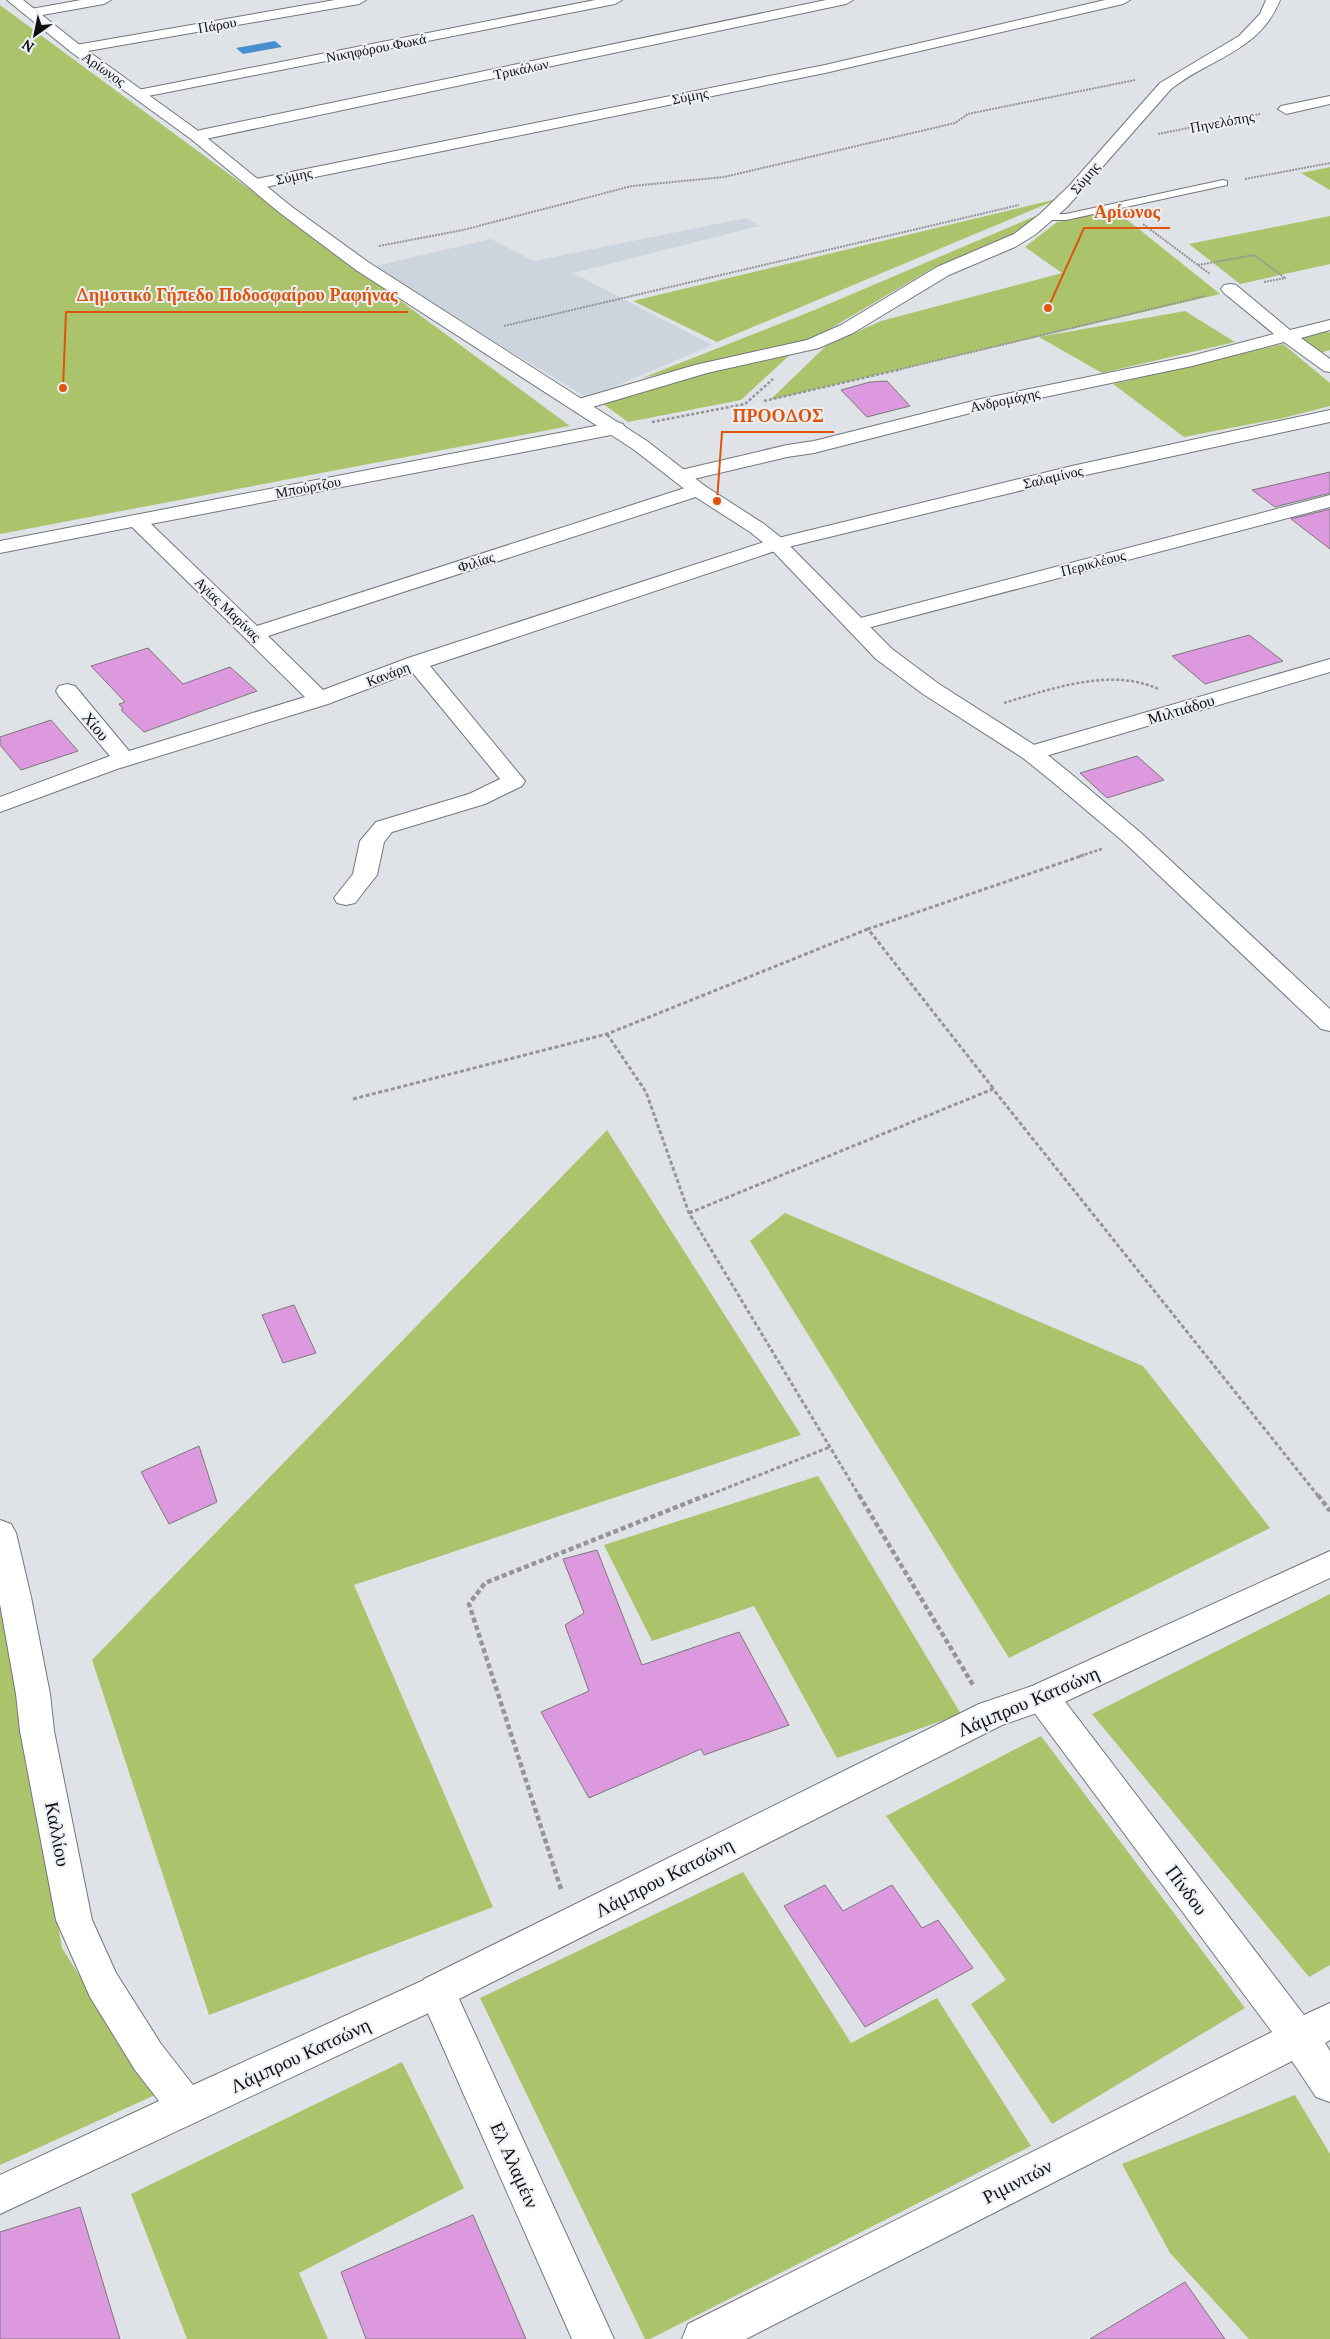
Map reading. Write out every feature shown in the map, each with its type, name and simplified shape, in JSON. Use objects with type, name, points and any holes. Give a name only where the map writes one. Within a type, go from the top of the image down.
[{"type":"street","name":"Αρίωνος","points":[[14,0],[76,49],[196,136],[286,210],[380,279],[616,428],[690,483],[757,528],[777,544],[870,641],[896,664],[1032,753],[1133,838],[1330,1023]]},
{"type":"street","points":[[31,13],[104,0]]},
{"type":"street","name":"Πάρου","points":[[76,49],[359,0]]},
{"type":"street","name":"Νικηφόρου Φωκά","points":[[138,94],[615,0]]},
{"type":"street","name":"Τρικάλων","points":[[196,136],[846,0]]},
{"type":"street","name":"Σύμης","points":[[256,184],[825,69],[1123,0]]},
{"type":"street","name":"Σύμης","points":[[580,405],[683,374],[813,344],[854,326],[944,271],[988,254],[1020,237],[1047,217],[1074,192],[1114,143],[1168,84],[1191,69],[1222,54],[1254,30],[1270,11],[1273,0]]},
{"type":"street","points":[[1286,109],[1330,100]]},
{"type":"street","points":[[1230,290],[1287,336],[1330,367]]},
{"type":"street","name":"Ανδρομάχης","points":[[690,483],[787,451],[814,448],[981,405],[1192,360],[1330,325]]},
{"type":"street","name":"Σαλαμίνος","points":[[777,544],[1072,472],[1330,416]]},
{"type":"street","name":"Μπούρτζου","points":[[0,547],[616,428]]},
{"type":"street","name":"Φιλίας","points":[[254,634],[690,483]]},
{"type":"street","name":"Περικλέους","points":[[856,625],[1330,502]]},
{"type":"street","name":"Αγίας Μαρίνας","points":[[136,520],[320,699]]},
{"type":"street","name":"Κανάρη","points":[[0,804],[109,764],[320,699],[416,663],[777,544]]},
{"type":"street","points":[[346,898],[365,875],[372,841],[384,827],[477,798],[514,781],[416,663]]},
{"type":"street","name":"Μιλτιάδου","points":[[1032,753],[1330,665]]},
{"type":"street","name":"Χίου","points":[[67,691],[125,760]]},
{"type":"street","name":"Καλλίου","points":[[0,1533],[16,1597],[33,1694],[37,1731],[74,1920],[103,1985],[148,2057],[187,2108]]},
{"type":"street","name":"Λάμπρου Κατσώνη","points":[[0,2195],[437,1991],[991,1714],[1042,1697],[1330,1564]]},
{"type":"street","name":"Πίνδου","points":[[1042,1697],[1315,2029],[1330,2084]]},
{"type":"street","name":"Ελ Αλαμέιν","points":[[437,1991],[593,2339]]},
{"type":"street","name":"Ριμινιτών","points":[[702,2339],[1315,2029]]},
{"type":"lane","points":[[1047,217],[1066,217],[1222,184]]},
{"type":"path","points":[[344,253],[463,230],[632,186],[724,177],[955,123],[968,114],[1191,69]]},
{"type":"path","name":"Πηνελόπης","points":[[1114,143],[1286,109]]},
{"type":"path","points":[[1222,184],[1330,163]]},
{"type":"path","points":[[467,334],[1074,192]]},
{"type":"path","points":[[1118,206],[1230,290]]},
{"type":"path","points":[[1198,265],[1254,255],[1286,278]]},
{"type":"path","points":[[764,402],[1039,338],[1230,290]]},
{"type":"path","points":[[616,428],[745,404],[813,344]]},
{"type":"path","points":[[972,715],[1032,694],[1098,681],[1126,680],[1154,686],[1186,708]]},
{"type":"path","points":[[353,1099],[608,1034],[868,929],[1133,838]]},
{"type":"path","points":[[868,929],[1330,1511]]},
{"type":"path","points":[[608,1034],[646,1092],[689,1213],[991,1714]]},
{"type":"path","points":[[689,1213],[993,1088]]},
{"type":"path","points":[[572,1923],[469,1604],[485,1583],[830,1447]]},
{"type":"shaded area","points":[[746,218],[759,226],[573,273],[712,345],[588,398],[371,267],[491,239],[534,261]]},
{"type":"green space","points":[[0,5],[570,426],[0,534]]},
{"type":"green space","points":[[1330,167],[1330,190],[1301,173]]},
{"type":"green space","points":[[1061,198],[717,342],[633,301]]},
{"type":"green space","points":[[1115,210],[1220,294],[770,400],[826,346],[881,321],[1062,273],[1025,247],[1057,222]]},
{"type":"green space","points":[[1045,212],[1003,240],[933,268],[809,341],[642,378],[812,311]]},
{"type":"green space","points":[[1330,216],[1330,264],[1240,284],[1189,244]]},
{"type":"green space","points":[[1185,311],[1235,342],[1102,373],[1039,337]]},
{"type":"green space","points":[[1327,331],[1330,333],[1330,350],[1320,353],[1298,337]]},
{"type":"green space","points":[[1283,344],[1330,383],[1330,406],[1283,418],[1184,437],[1113,384]]},
{"type":"green space","points":[[793,352],[741,400],[628,422],[602,403],[698,374]]},
{"type":"green space","points":[[607,1130],[801,1435],[354,1585],[493,1907],[209,2015],[92,1660]]},
{"type":"green space","points":[[785,1213],[1143,1366],[1270,1528],[1009,1658],[750,1241]]},
{"type":"green space","points":[[818,1476],[961,1714],[837,1758],[754,1606],[652,1641],[604,1545]]},
{"type":"green space","points":[[0,1583],[62,1948],[155,2095],[0,2165]]},
{"type":"green space","points":[[1330,1594],[1330,1965],[1309,1977],[1092,1714]]},
{"type":"green space","points":[[1041,1736],[1245,2008],[1052,2124],[971,2004],[1006,1980],[886,1816]]},
{"type":"green space","points":[[743,1872],[851,2043],[937,1998],[1031,2146],[650,2339],[645,2339],[480,1998]]},
{"type":"green space","points":[[402,2062],[464,2188],[299,2273],[328,2339],[187,2339],[131,2194]]},
{"type":"green space","points":[[1295,2095],[1330,2154],[1330,2339],[1249,2339],[1170,2253],[1122,2164]]},
{"type":"water","points":[[275,41],[282,47],[243,54],[236,48]]},
{"type":"building","points":[[887,381],[910,406],[867,417],[841,390],[870,382]]},
{"type":"building","points":[[1330,472],[1330,493],[1275,507],[1252,490]]},
{"type":"building","points":[[1330,509],[1330,549],[1291,519]]},
{"type":"building","points":[[1249,635],[1283,661],[1205,684],[1172,656]]},
{"type":"building","points":[[148,648],[183,684],[230,667],[257,691],[144,732],[121,710],[123,709],[119,704],[125,702],[91,666]]},
{"type":"building","points":[[51,720],[78,751],[21,770],[0,745],[0,737]]},
{"type":"building","points":[[1137,756],[1164,780],[1107,798],[1080,773]]},
{"type":"building","points":[[294,1305],[316,1353],[283,1363],[262,1315]]},
{"type":"building","points":[[199,1446],[217,1502],[169,1524],[141,1472]]},
{"type":"building","points":[[597,1550],[642,1665],[739,1632],[789,1725],[704,1755],[701,1749],[589,1798],[541,1712],[589,1691],[565,1625],[584,1613],[563,1559]]},
{"type":"building","points":[[825,1885],[843,1911],[892,1885],[922,1928],[938,1920],[973,1968],[865,2027],[784,1906]]},
{"type":"building","points":[[80,2207],[120,2339],[0,2339],[0,2232]]},
{"type":"building","points":[[473,2215],[526,2339],[366,2339],[341,2272]]},
{"type":"building","points":[[1185,2282],[1225,2339],[1090,2339]]},
{"type":"place","name":"Αρίωνος","points":[[1048,308]]},
{"type":"place","name":"Δημοτικό Γήπεδο Ποδοσφαίρου Ραφήνας","points":[[63,388]]},
{"type":"place","name":"ΠΡΟΟΔΟΣ","points":[[717,501]]}]
